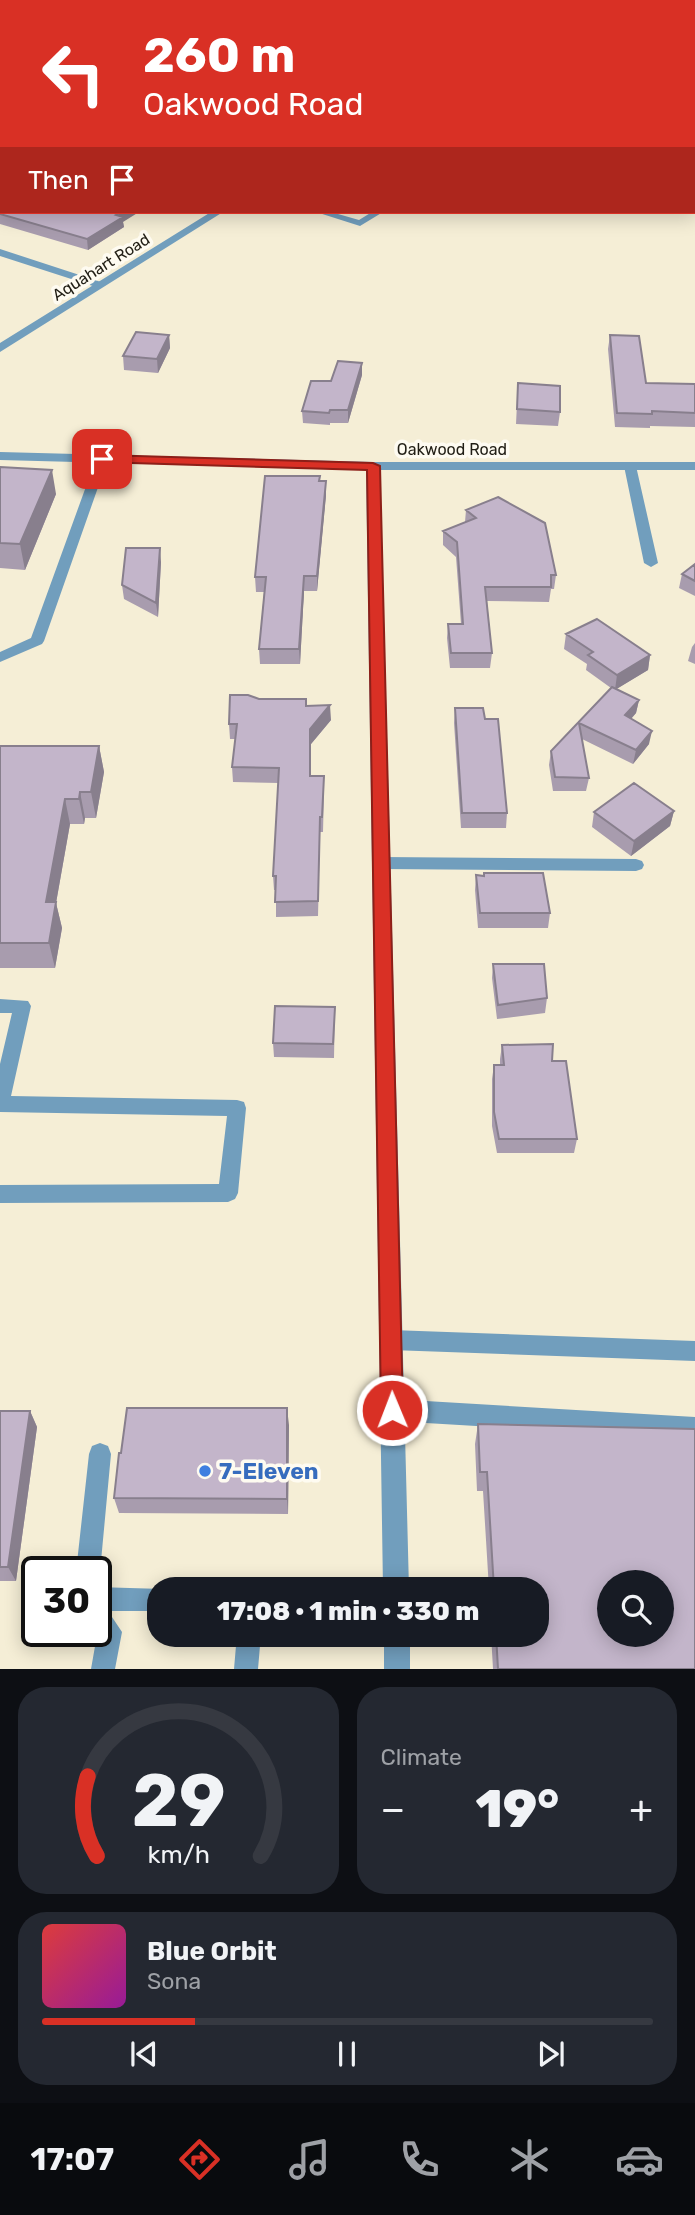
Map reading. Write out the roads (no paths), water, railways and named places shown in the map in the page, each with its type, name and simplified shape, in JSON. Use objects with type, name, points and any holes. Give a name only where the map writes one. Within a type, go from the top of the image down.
[{"type":"street","name":"Aquahart Road","points":[[0,348],[215,214]]},
{"type":"street","points":[[0,252],[100,285]]},
{"type":"street","name":"Oakwood Road","points":[[0,456],[373,466],[695,466]]},
{"type":"street","points":[[373,466],[396,1577]]},
{"type":"street","points":[[397,1647],[397,1669]]},
{"type":"lane","points":[[328,214],[360,223],[375,214]]},
{"type":"lane","points":[[0,657],[37,641],[102,459]]},
{"type":"lane","points":[[630,466],[652,563]]},
{"type":"lane","points":[[381,863],[636,865]]},
{"type":"lane","points":[[0,1006],[22,1006],[0,1104],[237,1108],[228,1193],[0,1194]]},
{"type":"lane","points":[[391,1340],[695,1351]]},
{"type":"lane","points":[[392,1410],[695,1428]]},
{"type":"lane","points":[[90,1556],[100,1454]]},
{"type":"lane","points":[[112,1599],[147,1599]]},
{"type":"lane","points":[[103,1669],[107,1647]]},
{"type":"lane","points":[[246,1669],[248,1647]]},
{"type":"place","name":"7-Eleven","points":[[205,1471]]}]
